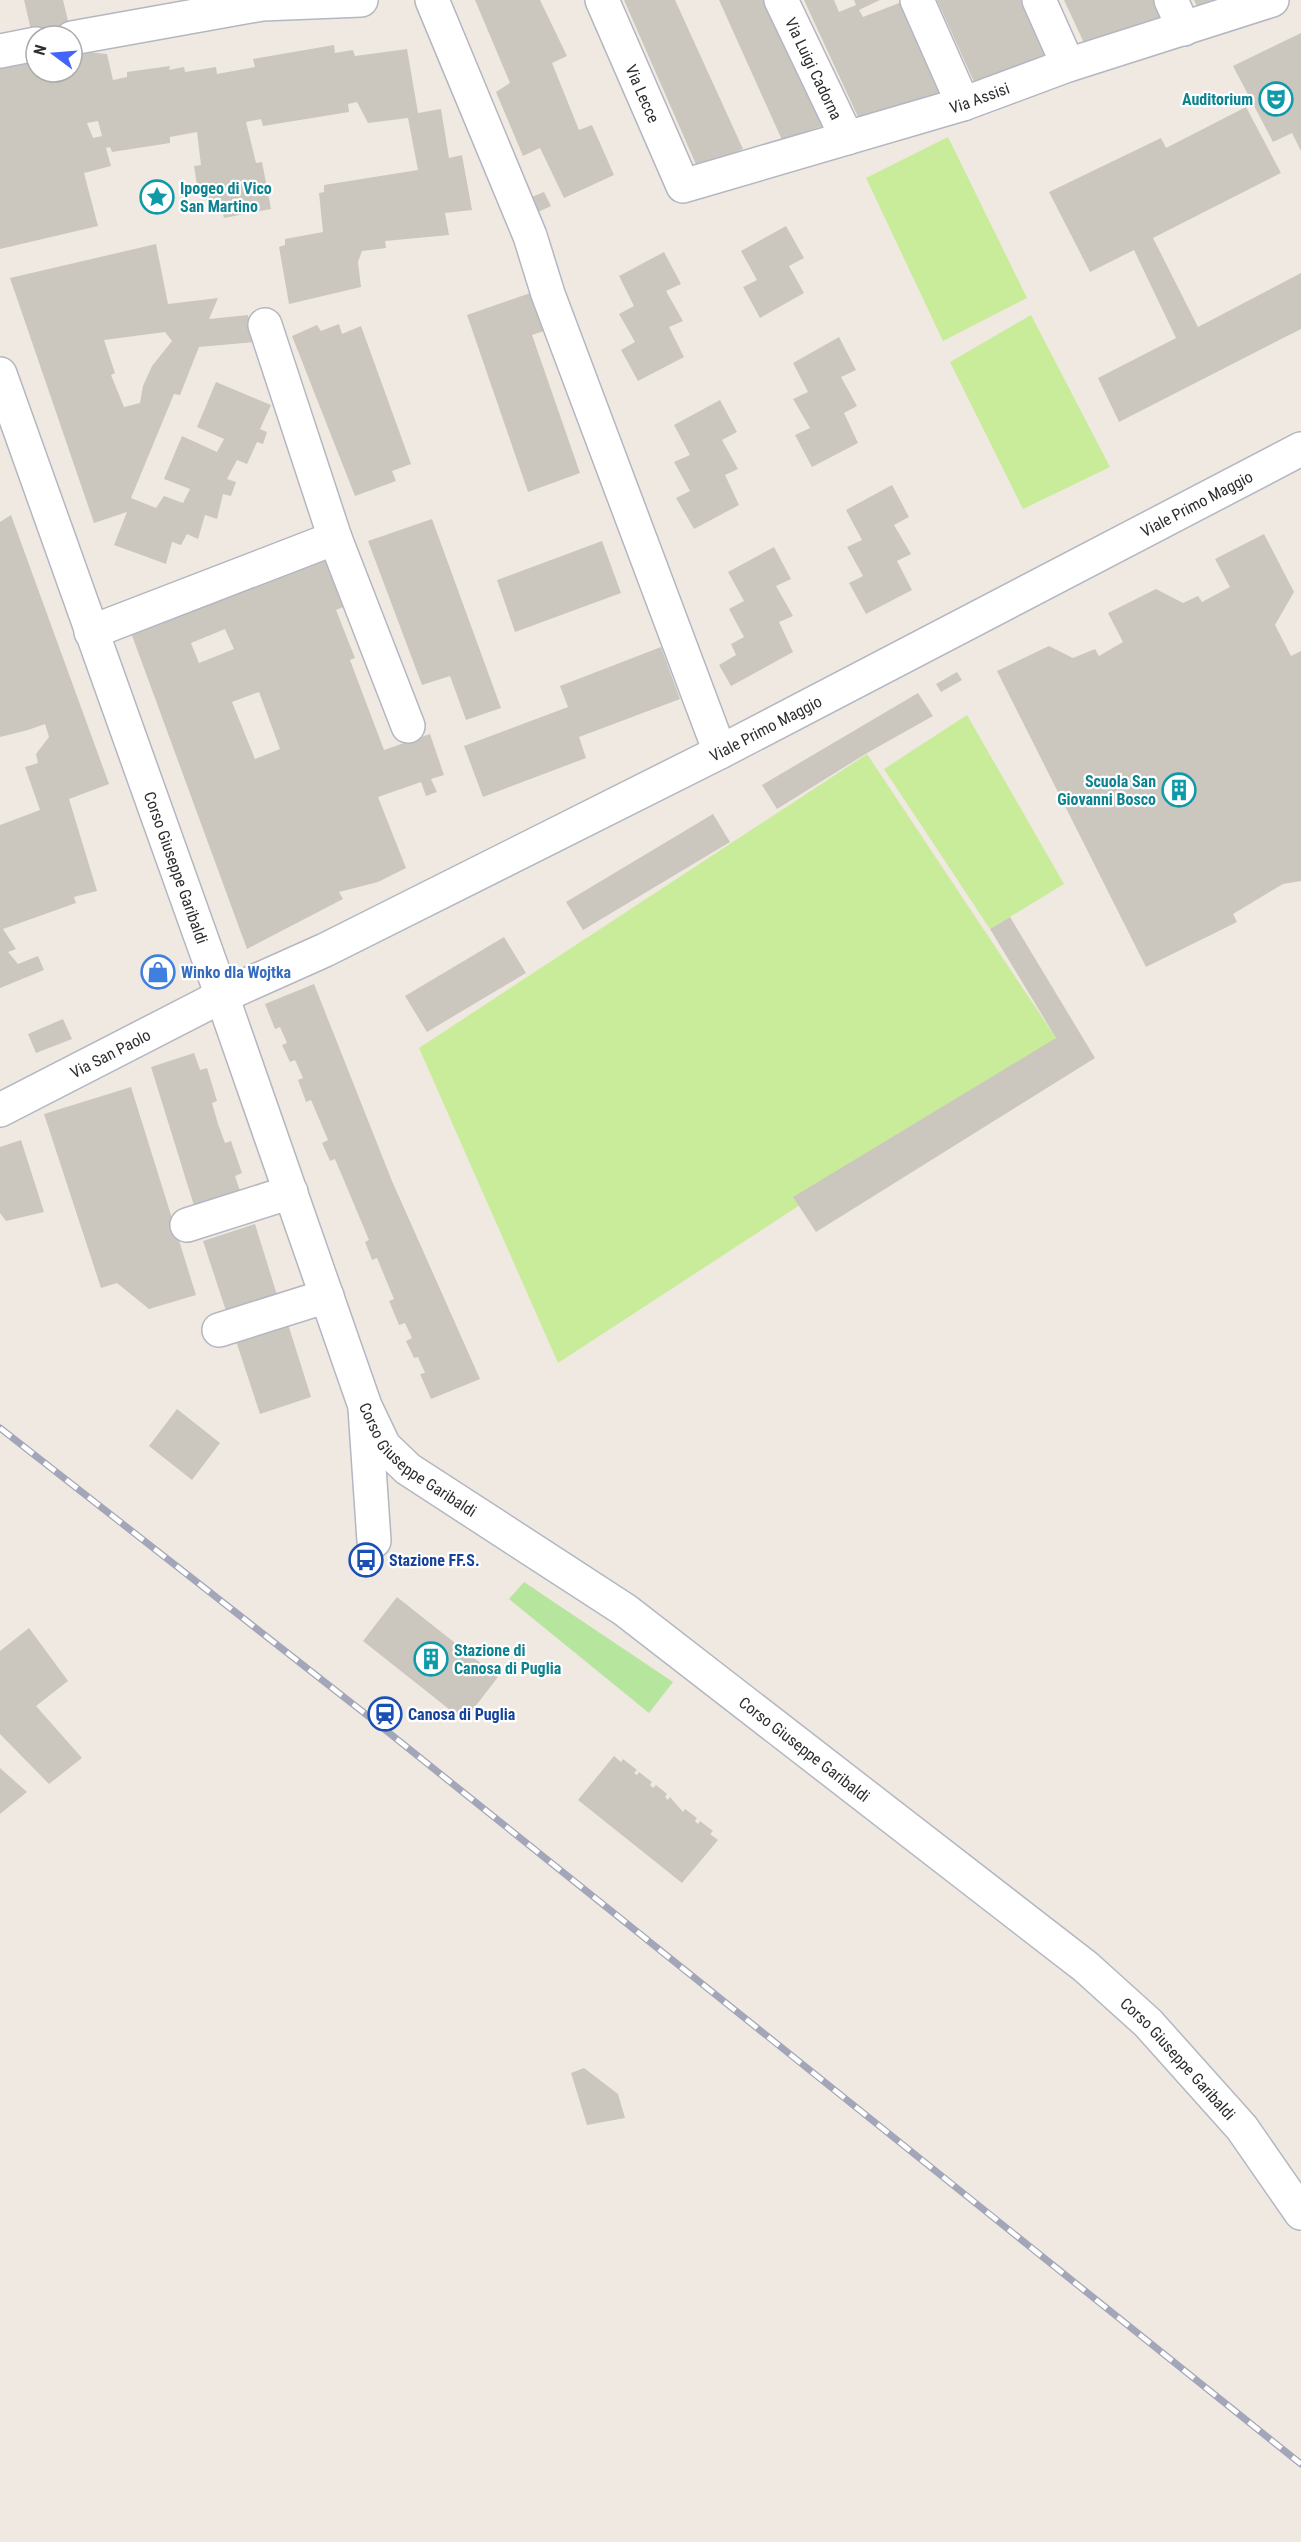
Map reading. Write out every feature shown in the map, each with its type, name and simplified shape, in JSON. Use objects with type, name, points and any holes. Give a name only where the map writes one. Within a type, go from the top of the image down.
[{"type":"street","points":[[84,36],[262,4],[360,0]]},
{"type":"street","points":[[432,0],[530,236],[548,294],[720,752]]},
{"type":"street","name":"Via Lecce","points":[[602,0],[683,186]]},
{"type":"street","name":"Via Luigi Cadorna","points":[[781,0],[847,138]]},
{"type":"street","points":[[917,0],[963,104]]},
{"type":"street","points":[[1039,0],[1068,65]]},
{"type":"street","points":[[1171,0],[1184,29]]},
{"type":"street","name":"Via Assisi","points":[[683,186],[963,104],[1068,65],[1272,0]]},
{"type":"street","points":[[0,51],[24,46]]},
{"type":"street","points":[[264,325],[336,538],[408,726]]},
{"type":"street","name":"Corso Giuseppe Garibaldi","points":[[0,374],[222,996],[365,1406],[384,1446],[408,1469],[625,1610],[1086,1967],[1148,2023],[1242,2128],[1301,2213]]},
{"type":"street","name":"Viale Primo Maggio","points":[[222,996],[325,950],[720,752],[1301,448]]},
{"type":"street","points":[[91,632],[336,538]]},
{"type":"street","name":"Via San Paolo","points":[[0,1110],[222,996]]},
{"type":"street","points":[[187,1225],[291,1192]]},
{"type":"street","points":[[219,1330],[327,1296]]},
{"type":"street","points":[[365,1406],[374,1541]]},
{"type":"green space","points":[[948,137],[1027,298],[943,341],[866,178]]},
{"type":"green space","points":[[1031,315],[1110,467],[1023,509],[950,362]]},
{"type":"green space","points":[[967,715],[1064,884],[990,929],[884,769]]},
{"type":"green space","points":[[867,754],[1056,1038],[558,1363],[419,1048]]},
{"type":"green space","points":[[524,1582],[673,1682],[649,1713],[509,1599]]},
{"type":"building","points":[[24,0],[63,0],[69,24],[30,24]]},
{"type":"building","points":[[475,0],[540,0],[567,56],[552,63],[579,130],[592,125],[614,175],[564,198],[540,148],[523,156],[496,92],[510,83]]},
{"type":"building","points":[[624,0],[675,0],[743,149],[698,169]]},
{"type":"building","points":[[719,0],[773,0],[828,124],[782,140]]},
{"type":"building","points":[[804,0],[834,0],[839,12],[856,5],[854,0],[880,0],[859,10],[863,17],[907,0],[946,91],[859,119]]},
{"type":"building","points":[[937,0],[1032,0],[1056,55],[974,82]]},
{"type":"building","points":[[1064,0],[1160,0],[1168,18],[1085,45]]},
{"type":"building","points":[[1194,0],[1220,0],[1198,8]]},
{"type":"building","name":"Auditorium","points":[[1301,33],[1301,151],[1292,133],[1273,142],[1233,66]]},
{"type":"building","points":[[334,45],[335,53],[353,50],[355,56],[407,49],[418,113],[441,109],[449,158],[462,155],[472,210],[445,213],[449,235],[385,241],[386,248],[362,251],[358,262],[361,287],[289,304],[279,247],[285,245],[285,239],[323,232],[319,193],[324,192],[324,185],[418,170],[408,118],[368,123],[357,102],[348,104],[349,112],[263,126],[261,119],[246,122],[256,163],[262,162],[271,209],[224,218],[222,209],[209,212],[204,190],[198,192],[194,166],[201,165],[197,132],[170,137],[170,143],[112,152],[110,147],[106,148],[111,166],[84,173],[98,226],[0,249],[0,69],[24,64],[24,84],[84,84],[84,53],[87,52],[107,54],[113,80],[127,77],[127,72],[170,66],[169,70],[184,67],[185,72],[216,67],[217,74],[255,67],[253,59]],"holes":[[[98,121],[102,136],[93,138],[87,123]]]},
{"type":"building","points":[[1246,107],[1281,173],[1153,238],[1198,327],[1301,273],[1301,329],[1119,422],[1098,378],[1176,338],[1134,250],[1090,272],[1049,192],[1161,138],[1166,148]]},
{"type":"building","points":[[544,192],[551,206],[536,213],[529,198]]},
{"type":"building","points":[[786,226],[804,258],[789,266],[804,293],[760,318],[743,287],[757,280],[741,251]]},
{"type":"building","points":[[156,244],[168,304],[218,298],[209,319],[248,315],[255,342],[199,347],[180,395],[174,394],[131,498],[156,508],[164,496],[183,503],[190,489],[164,479],[182,436],[217,452],[224,439],[197,427],[216,382],[271,405],[260,429],[267,432],[263,444],[257,442],[247,464],[237,460],[227,479],[236,482],[231,496],[223,494],[217,519],[205,515],[198,539],[187,534],[181,545],[172,542],[166,564],[114,545],[127,512],[94,523],[10,278]],"holes":[[[165,332],[172,341],[152,366],[143,386],[140,403],[124,407],[111,375],[115,373],[104,340]]]},
{"type":"building","points":[[664,252],[681,284],[666,291],[683,321],[669,327],[684,357],[638,381],[621,350],[635,342],[619,314],[634,306],[619,276]]},
{"type":"building","points":[[533,292],[547,330],[532,335],[580,473],[528,492],[467,315]]},
{"type":"building","points":[[339,324],[342,334],[361,326],[411,464],[392,471],[396,481],[355,496],[292,336],[317,325],[321,331]]},
{"type":"building","points":[[839,337],[856,370],[841,377],[857,406],[844,413],[858,443],[812,467],[795,435],[810,428],[793,399],[808,392],[793,363]]},
{"type":"building","points":[[720,400],[737,432],[722,440],[738,469],[725,475],[739,505],[694,529],[676,498],[690,491],[674,462],[690,455],[674,425]]},
{"type":"building","points":[[892,485],[909,517],[894,525],[911,554],[897,561],[912,590],[866,614],[849,583],[863,576],[847,547],[862,540],[846,510]]},
{"type":"building","points":[[11,515],[109,784],[69,799],[97,891],[74,897],[76,903],[3,929],[16,949],[8,952],[18,964],[38,956],[44,970],[0,988],[0,825],[40,810],[25,767],[38,763],[36,754],[49,737],[45,724],[0,737],[0,522]]},
{"type":"building","points":[[432,519],[501,708],[466,720],[450,676],[422,685],[368,541]]},
{"type":"building","name":"Scuola San Giovanni Bosco","points":[[1264,534],[1294,592],[1275,625],[1291,656],[1301,651],[1301,881],[1283,884],[1233,914],[1237,922],[1146,967],[997,671],[1049,646],[1073,658],[1095,649],[1099,656],[1123,642],[1108,613],[1156,589],[1183,603],[1198,596],[1202,602],[1230,587],[1215,559]]},
{"type":"building","points":[[602,541],[621,593],[515,632],[497,580]]},
{"type":"building","points":[[774,547],[791,579],[776,586],[793,616],[779,622],[793,652],[731,686],[719,665],[736,655],[731,644],[744,637],[729,609],[744,601],[728,572]]},
{"type":"building","points":[[328,558],[348,605],[336,610],[355,658],[350,660],[384,750],[430,734],[444,775],[431,779],[437,792],[426,796],[421,782],[378,797],[406,868],[378,882],[339,892],[343,899],[247,949],[130,630]],"holes":[[[225,629],[234,649],[199,663],[191,643]],[[259,692],[280,749],[255,759],[232,702]]]},
{"type":"building","points":[[661,647],[680,699],[579,737],[586,758],[483,797],[464,746],[568,707],[560,686]]},
{"type":"building","points":[[957,672],[962,680],[941,692],[936,684]]},
{"type":"building","points":[[918,693],[933,716],[867,753],[777,809],[762,785]]},
{"type":"building","points":[[713,814],[730,842],[583,930],[566,902]]},
{"type":"building","points":[[1010,917],[1095,1058],[816,1232],[793,1197],[1056,1038],[990,929]]},
{"type":"building","points":[[504,937],[526,973],[427,1032],[405,996]]},
{"type":"building","points":[[314,984],[392,1181],[480,1379],[431,1399],[420,1374],[425,1373],[418,1357],[414,1358],[406,1341],[412,1338],[405,1323],[399,1325],[389,1301],[394,1299],[377,1258],[372,1260],[365,1242],[369,1240],[335,1159],[330,1161],[322,1143],[328,1140],[311,1100],[306,1102],[298,1080],[303,1078],[295,1060],[290,1062],[282,1045],[287,1043],[280,1027],[275,1029],[265,1004]]},
{"type":"building","points":[[63,1019],[72,1039],[36,1053],[28,1034]]},
{"type":"building","points":[[194,1053],[200,1070],[207,1068],[217,1101],[212,1103],[218,1124],[225,1143],[231,1141],[242,1173],[235,1176],[242,1197],[196,1212],[151,1067]]},
{"type":"building","points":[[131,1087],[196,1295],[149,1309],[117,1283],[101,1288],[44,1114]]},
{"type":"building","points":[[21,1140],[44,1212],[6,1221],[0,1213],[0,1147]]},
{"type":"building","points":[[255,1224],[278,1298],[227,1314],[203,1241]]},
{"type":"building","points":[[288,1324],[311,1397],[260,1414],[236,1341]]},
{"type":"building","points":[[177,1409],[220,1443],[192,1480],[149,1446]]},
{"type":"building","name":"Stazione di Canosa di Puglia","points":[[397,1597],[498,1677],[464,1721],[363,1641]]},
{"type":"building","points":[[29,1628],[68,1681],[36,1706],[82,1758],[49,1784],[0,1734],[0,1651]]},
{"type":"building","points":[[614,1756],[621,1762],[623,1759],[637,1770],[634,1773],[637,1775],[639,1772],[652,1782],[650,1785],[653,1788],[656,1785],[667,1794],[665,1797],[668,1800],[670,1797],[683,1812],[685,1809],[697,1818],[695,1821],[698,1824],[700,1821],[713,1831],[710,1834],[718,1840],[682,1883],[578,1800]]},
{"type":"building","points":[[0,1768],[27,1792],[0,1814]]},
{"type":"building","points":[[584,2068],[618,2094],[625,2118],[587,2125],[571,2073]]},
{"type":"railway","points":[[0,1428],[363,1712],[1301,2464]]},
{"type":"place","name":"Auditorium","points":[[1276,99]]},
{"type":"place","name":"Ipogeo di Vico San Martino","points":[[157,197]]},
{"type":"place","name":"Scuola San Giovanni Bosco","points":[[1179,790]]},
{"type":"place","name":"Winko dla Wojtka","points":[[158,972]]},
{"type":"place","name":"Stazione FF.S.","points":[[366,1560]]},
{"type":"place","name":"Stazione di Canosa di Puglia","points":[[431,1659]]},
{"type":"place","name":"Canosa di Puglia","points":[[385,1714]]}]
